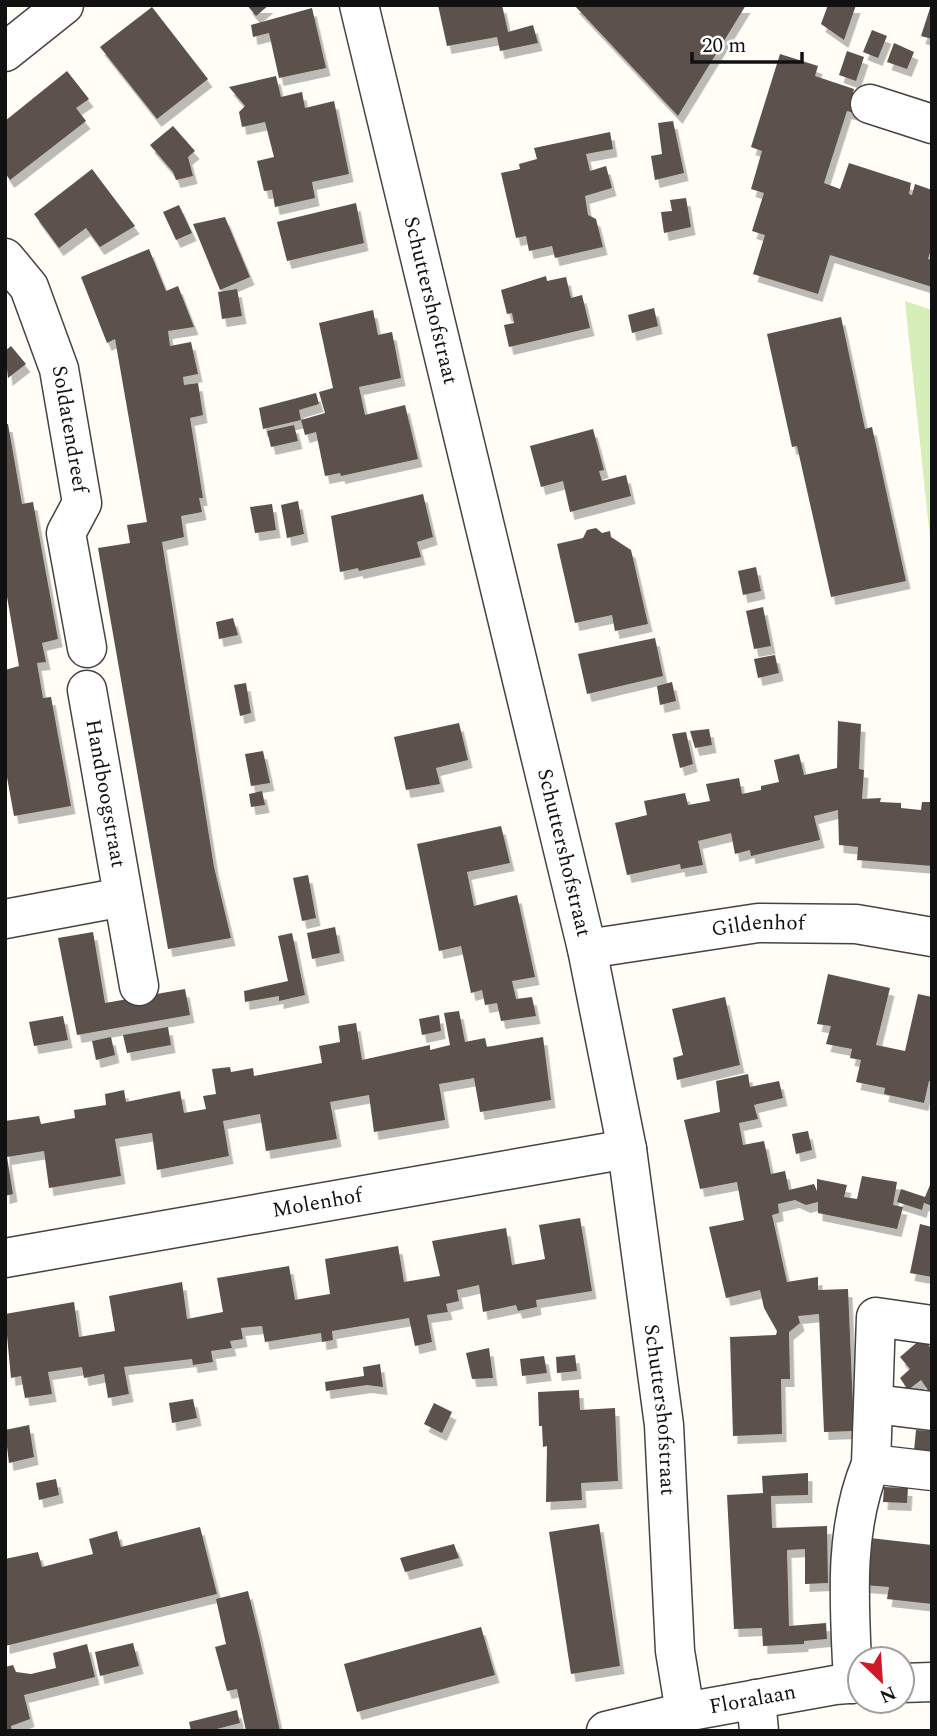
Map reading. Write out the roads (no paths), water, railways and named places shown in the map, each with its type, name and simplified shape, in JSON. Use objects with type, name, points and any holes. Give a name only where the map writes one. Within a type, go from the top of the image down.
[{"type":"street","points":[[5,52],[64,5]]},
{"type":"street","name":"Schuttershofstraat","points":[[359,5],[587,949],[627,1149],[664,1425],[675,1651],[685,1712]]},
{"type":"street","points":[[870,104],[932,124]]},
{"type":"street","name":"Soldatendreef","points":[[5,258],[29,287],[59,369],[82,503],[66,533],[87,648]]},
{"type":"street","name":"Handboogstraat","points":[[87,690],[139,986]]},
{"type":"street","name":"Handboogstraat","points":[[5,919],[123,897]]},
{"type":"street","name":"Gildenhof","points":[[587,949],[758,923],[856,924],[932,937]]},
{"type":"street","name":"Molenhof","points":[[5,1258],[627,1149]]},
{"type":"street","points":[[854,1645],[848,1570],[863,1483],[871,1464],[876,1317],[932,1325]]},
{"type":"street","points":[[875,1404],[932,1411]]},
{"type":"street","points":[[871,1464],[932,1471]]},
{"type":"street","name":"Floralaan","points":[[606,1731],[685,1712],[758,1715],[846,1687]]}]
